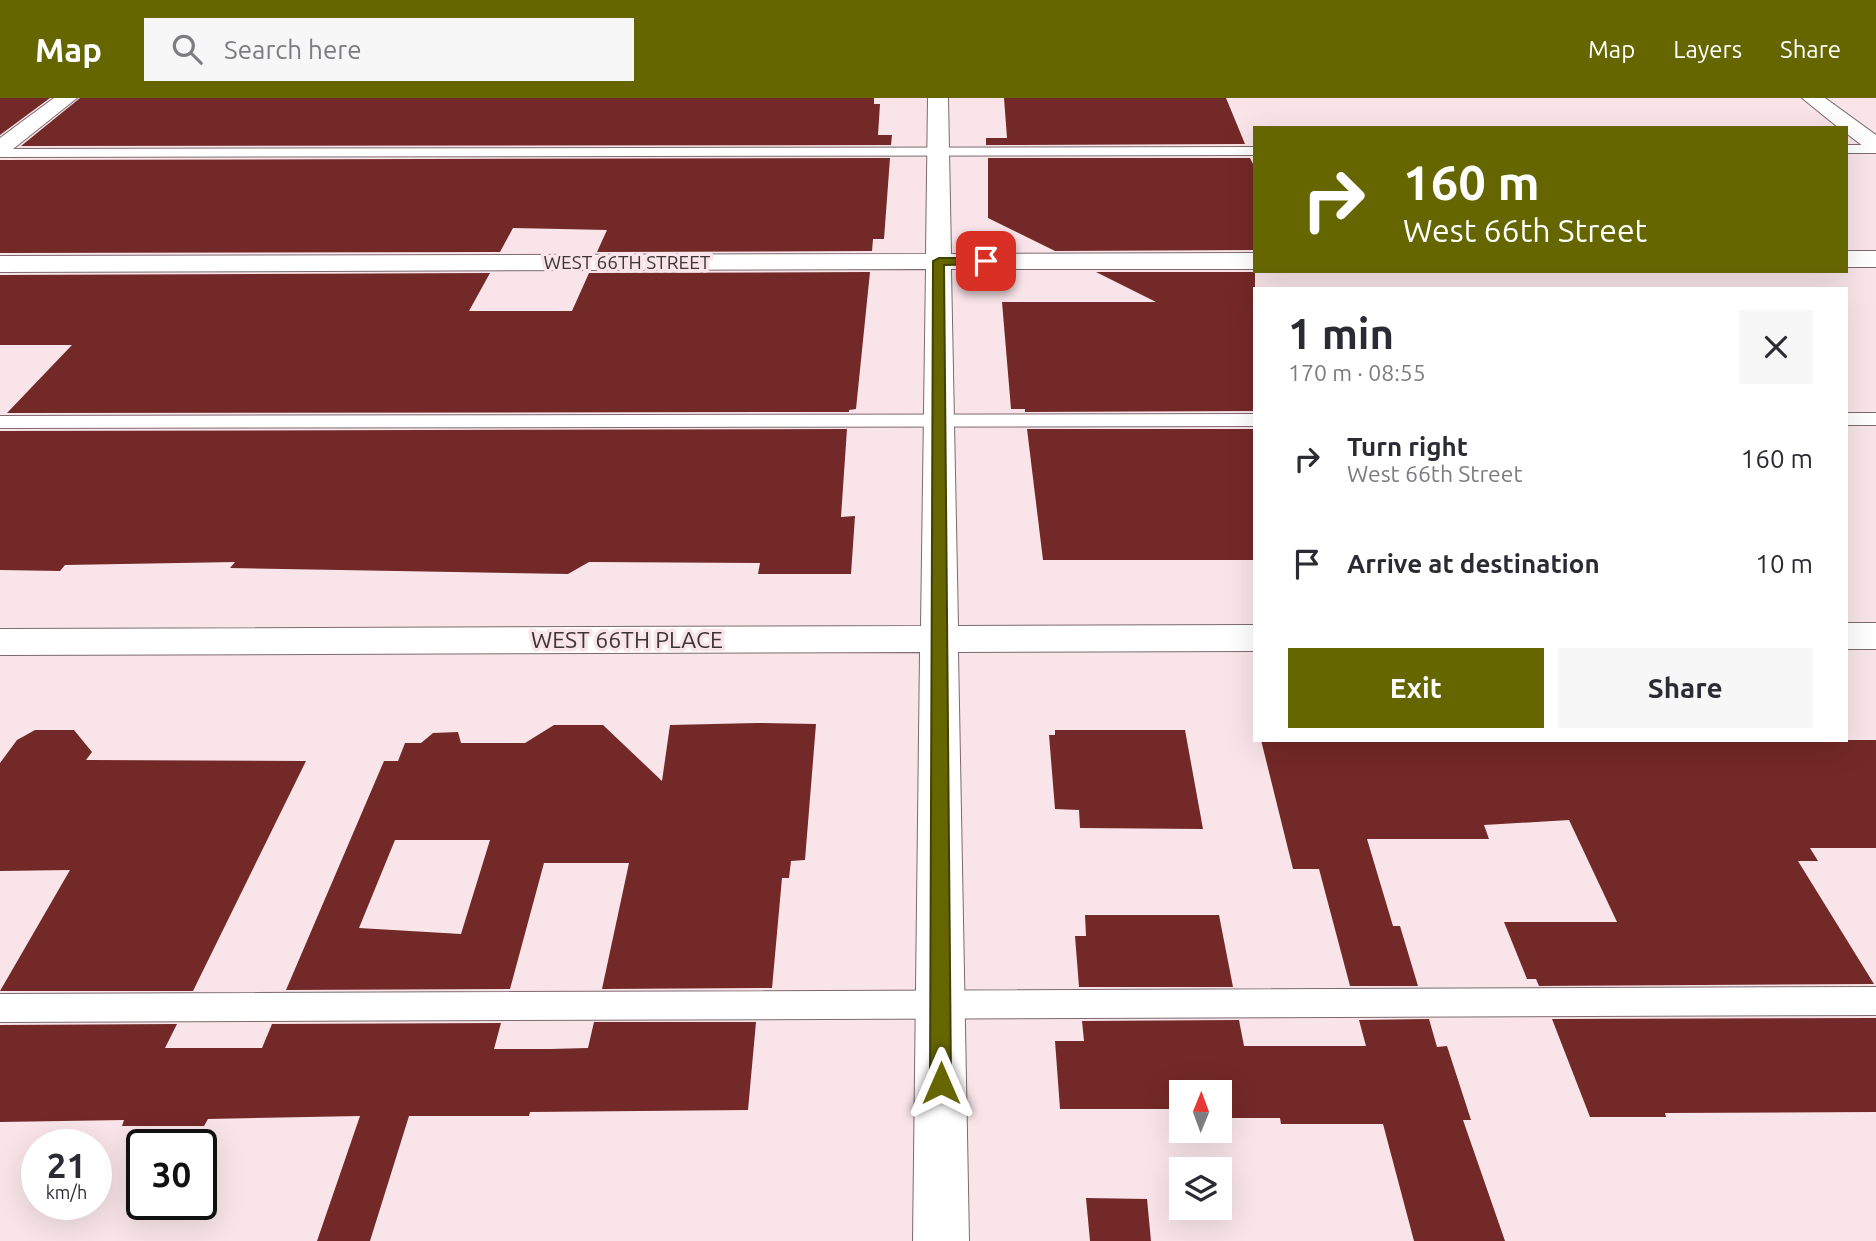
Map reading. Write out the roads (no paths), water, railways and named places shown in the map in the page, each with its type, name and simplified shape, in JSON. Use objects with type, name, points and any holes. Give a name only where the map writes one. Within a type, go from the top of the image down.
[{"type":"street","points":[[0,148],[67,98]]},
{"type":"street","points":[[938,98],[941,1241]]},
{"type":"street","points":[[1812,98],[1876,147]]},
{"type":"street","points":[[1848,259],[1876,259]]},
{"type":"street","name":"WEST 66TH STREET","points":[[0,264],[1253,261]]},
{"type":"street","points":[[1848,636],[1876,636]]},
{"type":"street","name":"WEST 66TH PLACE","points":[[0,642],[1253,638]]},
{"type":"lane","points":[[1848,149],[1876,147]]},
{"type":"lane","points":[[0,153],[1253,150]]},
{"type":"lane","points":[[1848,419],[1876,419]]},
{"type":"lane","points":[[0,422],[1253,420]]},
{"type":"lane","points":[[0,1008],[1876,1001]]}]
